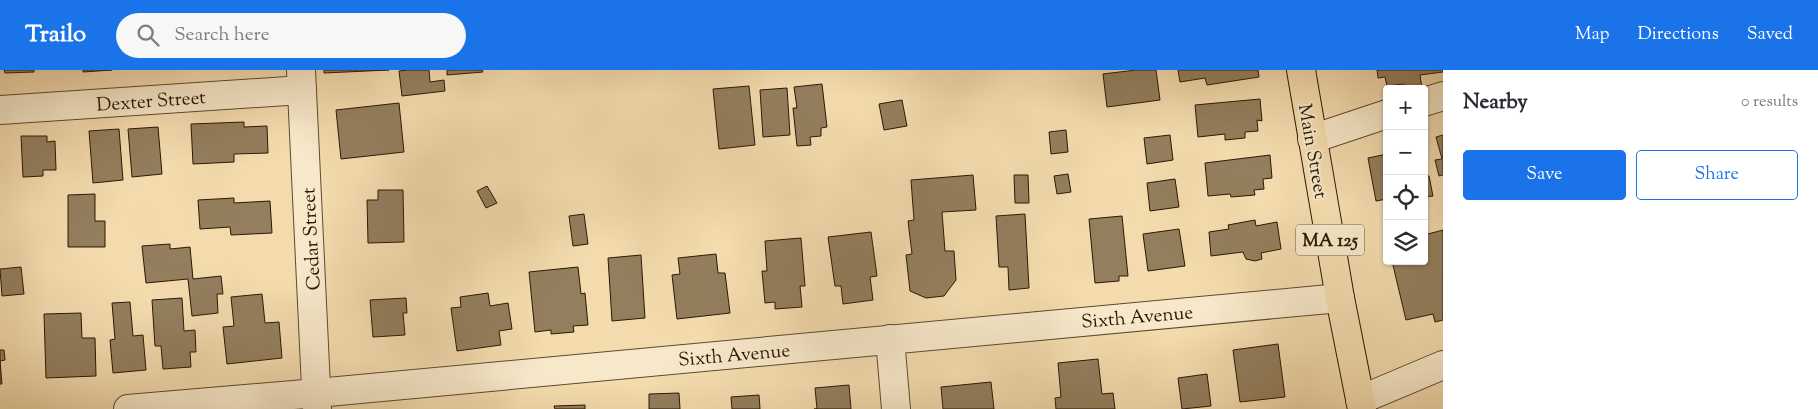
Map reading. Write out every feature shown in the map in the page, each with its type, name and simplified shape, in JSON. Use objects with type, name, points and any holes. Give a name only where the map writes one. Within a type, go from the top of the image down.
[{"type":"main road","name":"Main Street","points":[[1301,70],[1340,298],[1361,404]]},
{"type":"street","name":"Dexter Street","points":[[0,110],[302,80]]},
{"type":"street","name":"Cedar Street","points":[[302,80],[317,401]]},
{"type":"street","points":[[1428,101],[1443,96]]},
{"type":"street","points":[[1312,139],[1383,115]]},
{"type":"street","name":"Sixth Avenue","points":[[128,409],[317,401],[890,340],[1340,298]]},
{"type":"street","points":[[890,340],[896,409]]},
{"type":"street","points":[[1361,404],[1443,365]]},
{"type":"building","points":[[4,70],[34,70],[34,72],[5,73]]},
{"type":"building","points":[[83,70],[112,70],[83,72]]},
{"type":"building","points":[[324,70],[389,70],[324,73]]},
{"type":"building","points":[[429,70],[430,82],[444,80],[445,91],[402,96],[399,71]]},
{"type":"building","points":[[447,70],[482,70],[483,72],[447,75]]},
{"type":"building","points":[[1136,70],[1156,70],[1160,100],[1107,107],[1103,74]]},
{"type":"building","points":[[1178,70],[1258,70],[1259,77],[1207,85],[1205,78],[1180,82]]},
{"type":"building","points":[[1377,70],[1443,70],[1443,72],[1420,75],[1421,85],[1387,85],[1385,77],[1378,78]]},
{"type":"building","points":[[822,84],[827,127],[821,128],[821,136],[810,137],[811,145],[797,146],[793,108],[797,108],[794,87]]},
{"type":"building","points":[[749,86],[755,145],[719,149],[713,89]]},
{"type":"building","points":[[787,88],[790,135],[763,137],[760,90]]},
{"type":"building","points":[[1260,99],[1262,121],[1257,120],[1258,131],[1245,132],[1245,138],[1225,140],[1225,134],[1198,137],[1195,105]]},
{"type":"building","points":[[902,100],[907,126],[884,130],[879,104]]},
{"type":"building","points":[[399,103],[404,152],[341,159],[336,110]]},
{"type":"building","points":[[244,122],[244,127],[267,126],[268,153],[234,154],[234,162],[193,164],[191,124]]},
{"type":"building","points":[[158,127],[162,174],[132,177],[128,129]]},
{"type":"building","points":[[119,129],[123,180],[93,183],[89,131]]},
{"type":"building","points":[[1066,130],[1068,152],[1051,154],[1049,132]]},
{"type":"building","points":[[1170,135],[1173,160],[1147,164],[1144,138]]},
{"type":"building","points":[[1443,135],[1443,175],[1439,176],[1435,160],[1442,159],[1436,137]]},
{"type":"building","points":[[21,136],[47,136],[47,142],[55,141],[56,170],[43,170],[43,176],[23,177]]},
{"type":"building","points":[[1270,155],[1272,178],[1263,179],[1264,189],[1254,190],[1255,195],[1231,197],[1230,194],[1208,196],[1205,163]]},
{"type":"building","points":[[1383,155],[1383,200],[1376,201],[1368,158]]},
{"type":"building","points":[[1068,174],[1071,192],[1057,194],[1054,176]]},
{"type":"building","points":[[973,175],[976,210],[942,212],[945,251],[954,251],[956,280],[944,296],[926,298],[910,291],[906,255],[912,254],[908,221],[914,220],[911,180]]},
{"type":"building","points":[[1014,175],[1028,175],[1029,203],[1015,203]]},
{"type":"building","points":[[1428,176],[1429,176],[1433,196],[1428,197]]},
{"type":"building","points":[[1175,179],[1179,207],[1150,211],[1147,183]]},
{"type":"building","points":[[487,186],[497,203],[486,208],[477,191]]},
{"type":"building","points":[[378,190],[403,190],[404,242],[368,243],[367,200],[378,200]]},
{"type":"building","points":[[95,194],[95,221],[105,221],[105,247],[68,247],[68,195]]},
{"type":"building","points":[[234,198],[234,203],[270,201],[272,233],[231,235],[230,227],[200,229],[198,200]]},
{"type":"building","points":[[584,214],[588,244],[573,246],[569,216]]},
{"type":"building","points":[[1025,214],[1029,288],[1009,290],[1008,267],[999,267],[996,216]]},
{"type":"building","points":[[1122,216],[1128,276],[1119,276],[1119,281],[1095,283],[1089,219]]},
{"type":"building","points":[[1255,220],[1256,226],[1277,222],[1281,249],[1261,253],[1262,259],[1255,261],[1246,259],[1243,252],[1211,256],[1209,232],[1229,229],[1228,225]]},
{"type":"building","points":[[1179,229],[1185,266],[1148,271],[1143,234]]},
{"type":"building","points":[[1443,230],[1443,320],[1435,322],[1433,314],[1406,320],[1393,265],[1428,265],[1428,234]]},
{"type":"building","points":[[871,232],[877,276],[870,277],[873,300],[843,304],[841,286],[835,286],[828,237]]},
{"type":"building","points":[[801,238],[805,286],[800,286],[802,307],[775,309],[775,302],[765,303],[762,271],[767,271],[765,241]]},
{"type":"building","points":[[170,244],[170,249],[190,247],[193,279],[221,276],[223,294],[217,294],[218,313],[192,316],[188,279],[146,283],[142,246]]},
{"type":"building","points":[[716,254],[718,273],[725,273],[730,313],[677,319],[672,275],[680,274],[678,258]]},
{"type":"building","points":[[641,255],[645,318],[612,321],[608,258]]},
{"type":"building","points":[[21,267],[24,294],[2,296],[0,269]]},
{"type":"building","points":[[578,267],[581,294],[585,293],[588,325],[573,326],[574,332],[551,334],[551,330],[535,332],[529,272]]},
{"type":"building","points":[[488,293],[490,306],[508,303],[512,329],[499,331],[501,345],[457,351],[451,308],[461,307],[460,297]]},
{"type":"building","points":[[262,294],[265,323],[279,322],[282,358],[227,364],[223,327],[234,326],[231,297]]},
{"type":"building","points":[[182,298],[184,331],[195,330],[196,352],[190,352],[191,367],[163,369],[161,346],[155,346],[152,300]]},
{"type":"building","points":[[406,298],[407,313],[403,313],[405,335],[373,337],[370,300]]},
{"type":"building","points":[[130,302],[133,336],[143,335],[146,370],[113,373],[110,340],[115,339],[112,303]]},
{"type":"building","points":[[81,313],[82,338],[95,338],[96,376],[46,378],[44,314]]},
{"type":"building","points":[[1278,344],[1285,397],[1240,402],[1233,350]]},
{"type":"building","points":[[0,350],[4,350],[5,360],[0,361]]},
{"type":"building","points":[[1098,359],[1102,394],[1113,393],[1115,409],[1056,409],[1055,398],[1061,397],[1058,363]]},
{"type":"building","points":[[0,361],[2,384],[0,384]]},
{"type":"building","points":[[1207,374],[1211,406],[1182,409],[1178,378]]},
{"type":"building","points":[[991,382],[994,409],[943,409],[941,387]]},
{"type":"building","points":[[849,385],[851,409],[817,409],[815,388]]},
{"type":"building","points":[[679,393],[680,409],[649,409],[649,394]]},
{"type":"building","points":[[759,395],[760,409],[732,409],[731,397]]},
{"type":"building","points":[[585,405],[585,409],[555,409],[554,406]]}]
